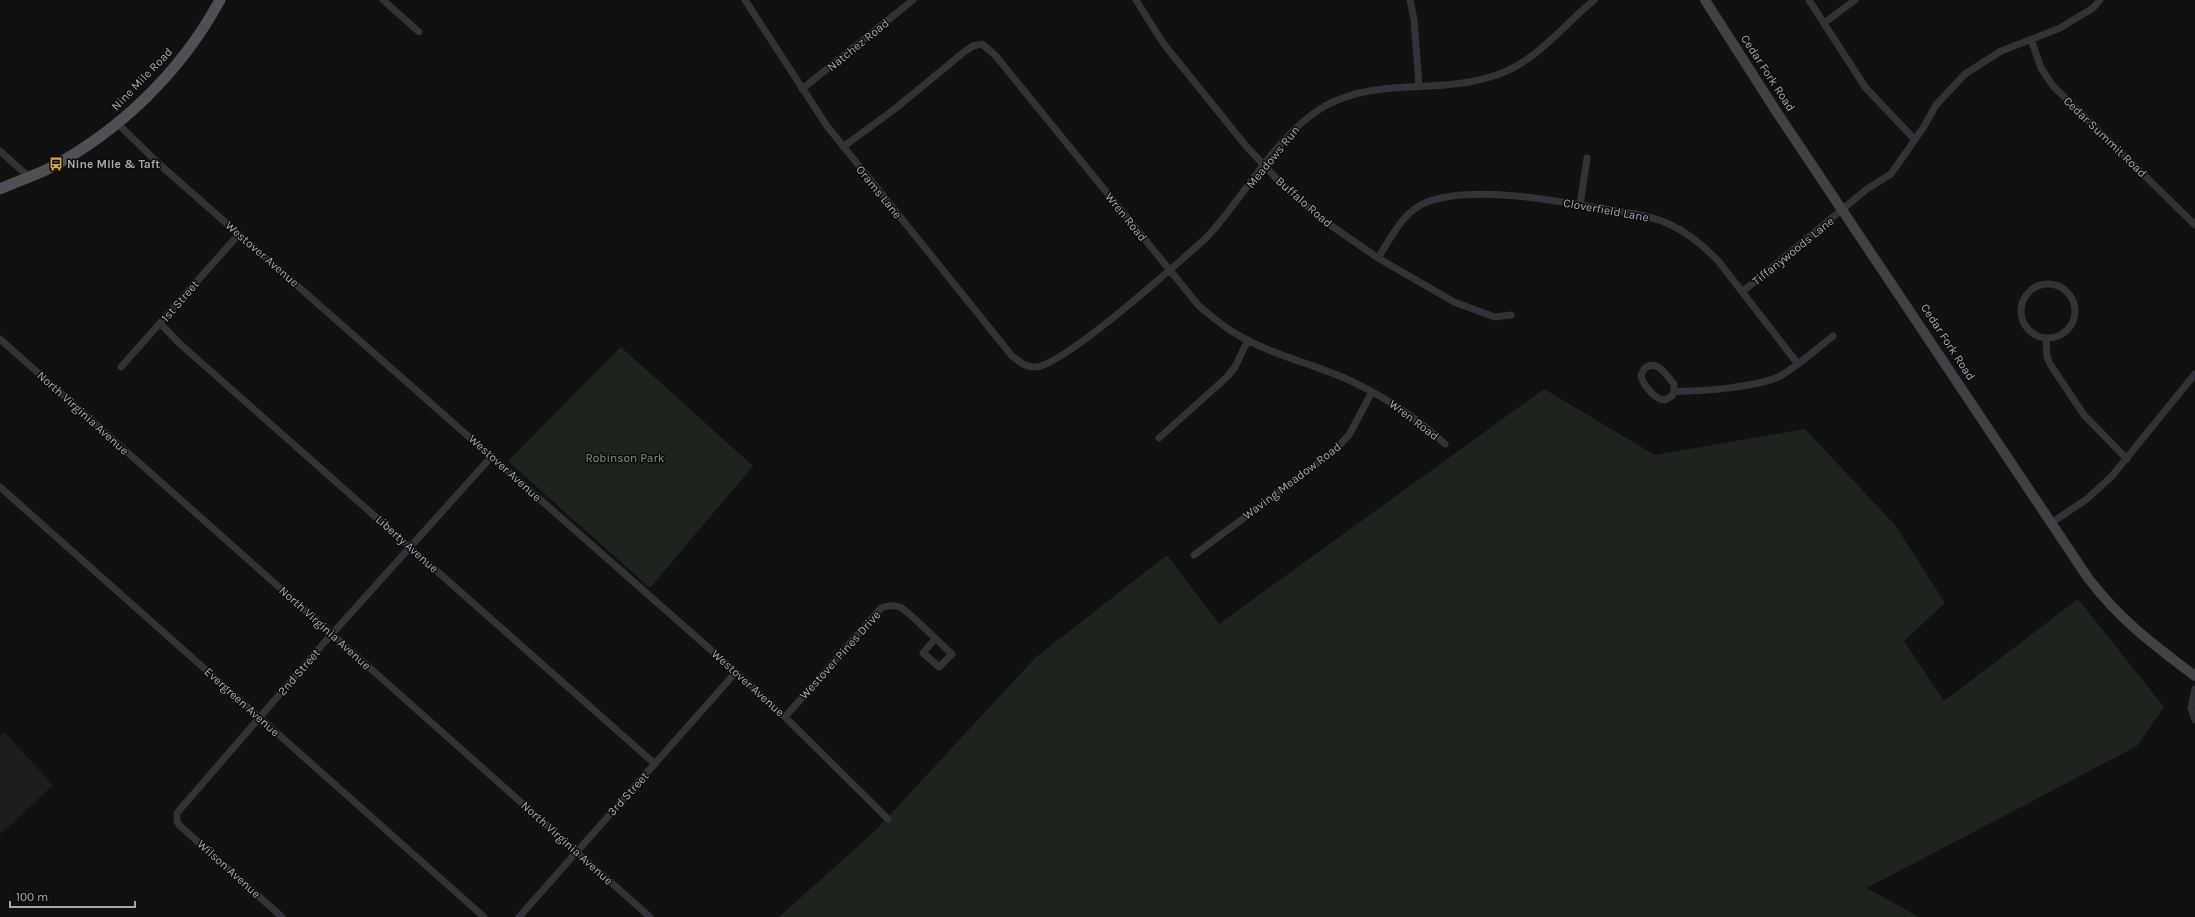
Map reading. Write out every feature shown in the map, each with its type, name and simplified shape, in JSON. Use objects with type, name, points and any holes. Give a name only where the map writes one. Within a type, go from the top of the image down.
[{"type":"main road","name":"Nine Mile Road","points":[[0,189],[47,169],[80,150],[141,103],[178,63],[220,0]]},
{"type":"street","points":[[383,0],[419,32]]},
{"type":"street","name":"Orams Lane","points":[[745,0],[802,89],[844,147],[1012,356],[1021,363],[1032,367]]},
{"type":"street","name":"Natchez Road","points":[[802,89],[912,0]]},
{"type":"street","name":"Buffalo Road","points":[[1136,0],[1163,43],[1246,146],[1290,192],[1320,218],[1378,258],[1454,302],[1495,317],[1511,315]]},
{"type":"street","points":[[1410,0],[1414,19],[1419,86]]},
{"type":"street","name":"Meadows Run","points":[[1032,367],[1046,365],[1077,346],[1206,238],[1222,221],[1296,127],[1328,105],[1344,97],[1369,90],[1460,84],[1499,75],[1520,64],[1544,46],[1568,22],[1594,0]]},
{"type":"street","name":"Cedar Fork Road","points":[[1705,0],[2088,578],[2110,605],[2140,634],[2195,676]]},
{"type":"street","points":[[1809,0],[1865,87],[1915,140]]},
{"type":"street","points":[[1824,23],[1855,0]]},
{"type":"street","name":"Tiffanywoods Lane","points":[[1742,292],[1867,190],[1891,174],[1915,140],[1936,105],[1965,74],[2001,51],[2060,28],[2093,8],[2100,0]]},
{"type":"street","name":"Cedar Summit Road","points":[[2031,39],[2041,68],[2052,86],[2195,225]]},
{"type":"street","name":"Wren Road","points":[[844,147],[896,108],[964,52],[973,46],[982,44],[995,55],[1199,306],[1216,321],[1248,340],[1348,380],[1372,392],[1405,410],[1445,444]]},
{"type":"street","name":"Westover Avenue","points":[[117,123],[158,163],[736,672],[785,717],[888,819]]},
{"type":"street","points":[[0,151],[29,177]]},
{"type":"street","points":[[1580,205],[1587,158]]},
{"type":"street","name":"Cloverfield Lane","points":[[1378,258],[1409,214],[1421,205],[1440,199],[1510,196],[1580,205],[1657,219],[1682,231],[1708,250],[1798,364]]},
{"type":"street","name":"1st Street","points":[[121,367],[239,234]]},
{"type":"street","points":[[2050,284],[2062,287],[2071,296],[2075,313],[2068,330],[2058,336],[2046,338],[2034,334],[2025,326],[2021,309],[2025,297],[2033,288],[2050,284]]},
{"type":"street","name":"Liberty Avenue","points":[[160,323],[179,343],[655,764]]},
{"type":"street","points":[[1674,391],[1692,391],[1762,382],[1782,375],[1833,336]]},
{"type":"street","points":[[2046,338],[2047,358],[2078,406],[2093,426],[2127,459]]},
{"type":"street","name":"North Virginia Avenue","points":[[0,339],[650,917]]},
{"type":"street","points":[[1159,438],[1227,377],[1235,367],[1248,340]]},
{"type":"street","points":[[1650,365],[1658,366],[1674,384],[1674,391],[1669,399],[1658,399],[1642,380],[1644,369],[1650,365]]},
{"type":"street","points":[[2051,522],[2100,488],[2127,459],[2195,374]]},
{"type":"street","name":"Waving Meadow Road","points":[[1194,555],[1334,451],[1349,435],[1372,392]]},
{"type":"street","name":"2nd Street","points":[[177,821],[178,813],[181,807],[492,456]]},
{"type":"street","name":"Evergreen Avenue","points":[[0,487],[484,917]]},
{"type":"street","name":"Westover Pines Drive","points":[[785,717],[882,608],[890,605],[901,608],[935,639]]},
{"type":"street","name":"3rd Street","points":[[519,917],[736,672]]},
{"type":"street","points":[[2195,689],[2191,708],[2195,720]]},
{"type":"street","name":"Wilson Avenue","points":[[177,821],[179,825],[282,917]]},
{"type":"shaded area","points":[[4,732],[53,785],[2,833],[0,832],[0,736]]},
{"type":"green space","name":"Robinson Park","points":[[621,347],[753,466],[650,588],[508,461]]},
{"type":"green space","points":[[1544,389],[1655,455],[1805,429],[1895,525],[1945,603],[1904,641],[1944,701],[2078,599],[2164,707],[2137,746],[1867,888],[1919,917],[779,917],[875,831],[1035,658],[1167,555],[1219,624]]},
{"type":"place","name":"Nine Mile & Taft","points":[[56,164]]}]
